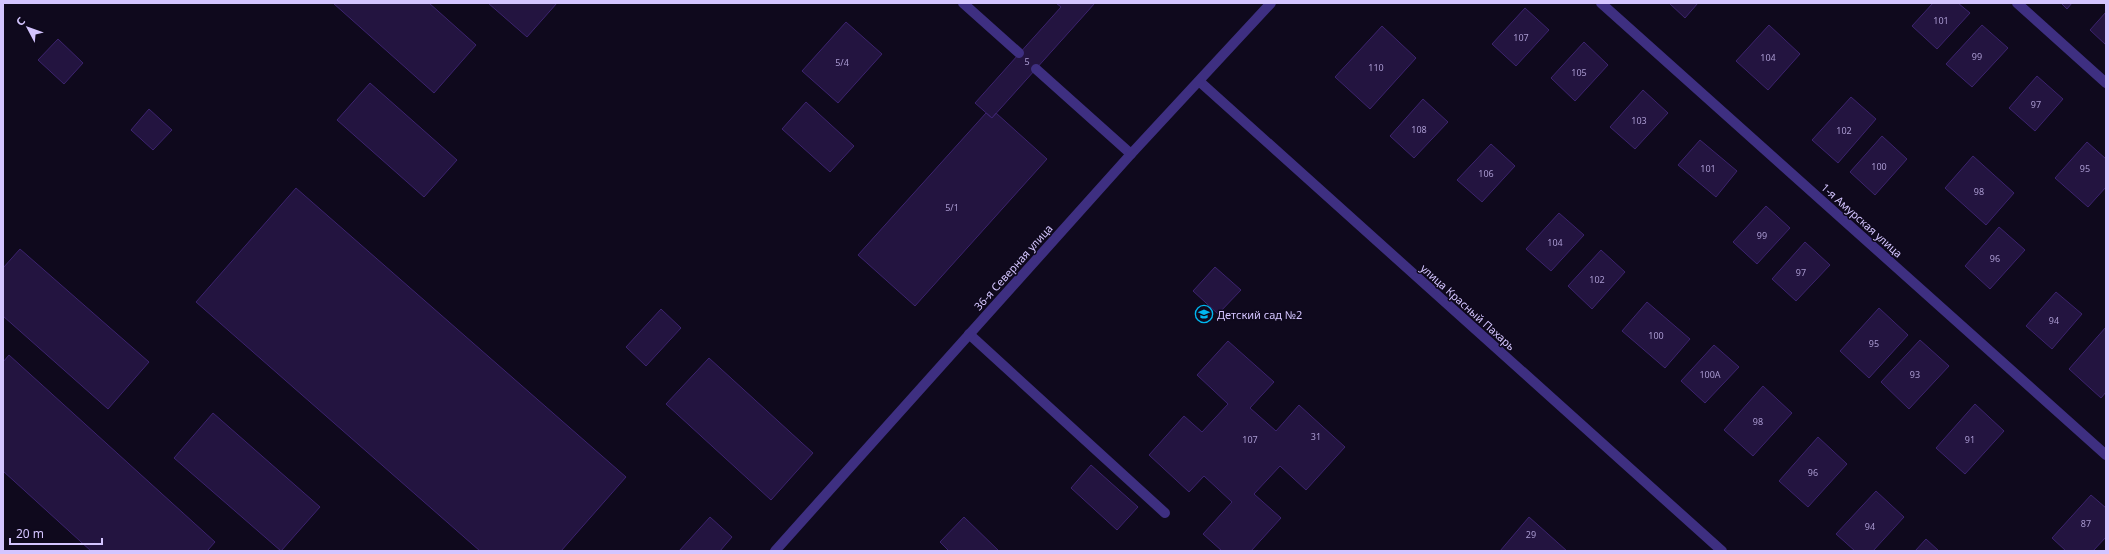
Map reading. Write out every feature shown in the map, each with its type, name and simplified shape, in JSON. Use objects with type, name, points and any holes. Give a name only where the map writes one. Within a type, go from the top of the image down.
[{"type":"street","points":[[963,3],[1019,54]]},
{"type":"street","name":"36-я Северная улица","points":[[775,551],[1131,154],[1271,3]]},
{"type":"street","name":"1-я Амурская улица","points":[[1601,3],[2106,455]]},
{"type":"street","points":[[2017,3],[2106,83]]},
{"type":"street","points":[[1036,69],[1131,154]]},
{"type":"street","name":"улица Красный Пахарь","points":[[1199,81],[1722,551]]},
{"type":"street","points":[[969,334],[1165,513]]},
{"type":"building","points":[[333,3],[429,3],[476,45],[434,93]]},
{"type":"building","points":[[488,3],[557,3],[527,37]]},
{"type":"building","points":[[1056,3],[1095,3],[992,118],[975,103],[1061,7]]},
{"type":"building","points":[[1669,3],[1698,3],[1685,18]]},
{"type":"building","points":[[1933,3],[1958,3],[1970,13],[1937,49],[1912,26]]},
{"type":"building","points":[[2061,3],[2072,3],[2067,9]]},
{"type":"building","points":[[1525,8],[1549,30],[1516,66],[1492,44]]},
{"type":"building","points":[[2106,12],[2106,45],[2090,30]]},
{"type":"building","points":[[846,22],[882,54],[838,103],[802,71]]},
{"type":"building","points":[[1769,25],[1800,54],[1768,90],[1736,61]]},
{"type":"building","points":[[1982,25],[2008,48],[1972,87],[1946,64]]},
{"type":"building","points":[[1382,26],[1416,58],[1370,109],[1335,77]]},
{"type":"building","points":[[58,39],[83,63],[64,84],[38,60]]},
{"type":"building","points":[[1584,42],[1608,65],[1575,101],[1551,78]]},
{"type":"building","points":[[2037,76],[2063,99],[2035,131],[2009,108]]},
{"type":"building","points":[[370,83],[457,160],[424,197],[337,120]]},
{"type":"building","points":[[1643,90],[1668,113],[1635,149],[1610,127]]},
{"type":"building","points":[[1851,97],[1876,119],[1838,163],[1812,140]]},
{"type":"building","points":[[1423,99],[1448,122],[1414,158],[1390,136]]},
{"type":"building","points":[[806,102],[854,146],[830,172],[782,129]]},
{"type":"building","points":[[149,109],[172,130],[153,150],[131,130]]},
{"type":"building","points":[[986,113],[992,118],[996,113],[1047,159],[915,306],[858,255]]},
{"type":"building","points":[[1882,136],[1907,159],[1875,195],[1850,172]]},
{"type":"building","points":[[1700,140],[1737,171],[1716,197],[1678,165]]},
{"type":"building","points":[[2087,142],[2106,159],[2106,187],[2088,207],[2055,178]]},
{"type":"building","points":[[1491,144],[1515,166],[1482,202],[1457,180]]},
{"type":"building","points":[[1973,156],[2014,193],[1986,225],[1945,188]]},
{"type":"building","points":[[296,188],[626,477],[561,551],[480,551],[196,302]]},
{"type":"building","points":[[1766,206],[1790,228],[1757,264],[1733,242]]},
{"type":"building","points":[[1559,213],[1584,235],[1551,271],[1526,249]]},
{"type":"building","points":[[1999,227],[2025,250],[1990,289],[1965,266]]},
{"type":"building","points":[[1805,242],[1830,265],[1796,301],[1772,279]]},
{"type":"building","points":[[20,249],[149,362],[108,409],[3,316],[3,268]]},
{"type":"building","points":[[1601,250],[1625,272],[1592,309],[1568,286]]},
{"type":"building","points":[[1215,267],[1241,290],[1218,314],[1193,291]]},
{"type":"building","points":[[2056,292],[2082,314],[2052,349],[2026,326]]},
{"type":"building","points":[[1647,302],[1690,339],[1665,368],[1622,331]]},
{"type":"building","points":[[1879,308],[1908,335],[1869,378],[1840,351]]},
{"type":"building","points":[[661,309],[681,328],[646,366],[626,347]]},
{"type":"building","points":[[2106,327],[2106,392],[2101,398],[2069,369]]},
{"type":"building","points":[[1920,340],[1949,366],[1909,409],[1881,382]]},
{"type":"building","points":[[1228,341],[1274,382],[1250,408],[1276,431],[1299,405],[1345,447],[1306,490],[1280,466],[1254,494],[1281,518],[1251,551],[1222,551],[1203,534],[1232,502],[1204,476],[1189,492],[1149,455],[1184,416],[1202,432],[1228,404],[1197,375]]},
{"type":"building","points":[[1714,345],[1739,367],[1705,403],[1681,381]]},
{"type":"building","points":[[9,355],[215,542],[207,551],[91,551],[3,471],[3,362]]},
{"type":"building","points":[[709,358],[813,453],[771,500],[666,404]]},
{"type":"building","points":[[1763,386],[1792,413],[1753,456],[1724,430]]},
{"type":"building","points":[[1975,404],[2004,431],[1965,474],[1936,448]]},
{"type":"building","points":[[213,413],[320,507],[281,551],[174,458]]},
{"type":"building","points":[[1818,437],[1847,464],[1808,507],[1779,481]]},
{"type":"building","points":[[1091,465],[1138,507],[1117,530],[1071,488]]},
{"type":"building","points":[[1876,491],[1904,517],[1873,551],[1855,551],[1836,534]]},
{"type":"building","points":[[2091,495],[2106,508],[2106,537],[2093,551],[2066,551],[2052,538]]},
{"type":"building","points":[[710,517],[732,537],[720,551],[679,551]]},
{"type":"building","points":[[964,517],[999,551],[949,551],[940,542]]},
{"type":"building","points":[[1529,517],[1567,551],[1500,551]]},
{"type":"building","points":[[1926,539],[1939,551],[1915,551]]},
{"type":"place","name":"Детский сад №2","points":[[1204,314]]}]
